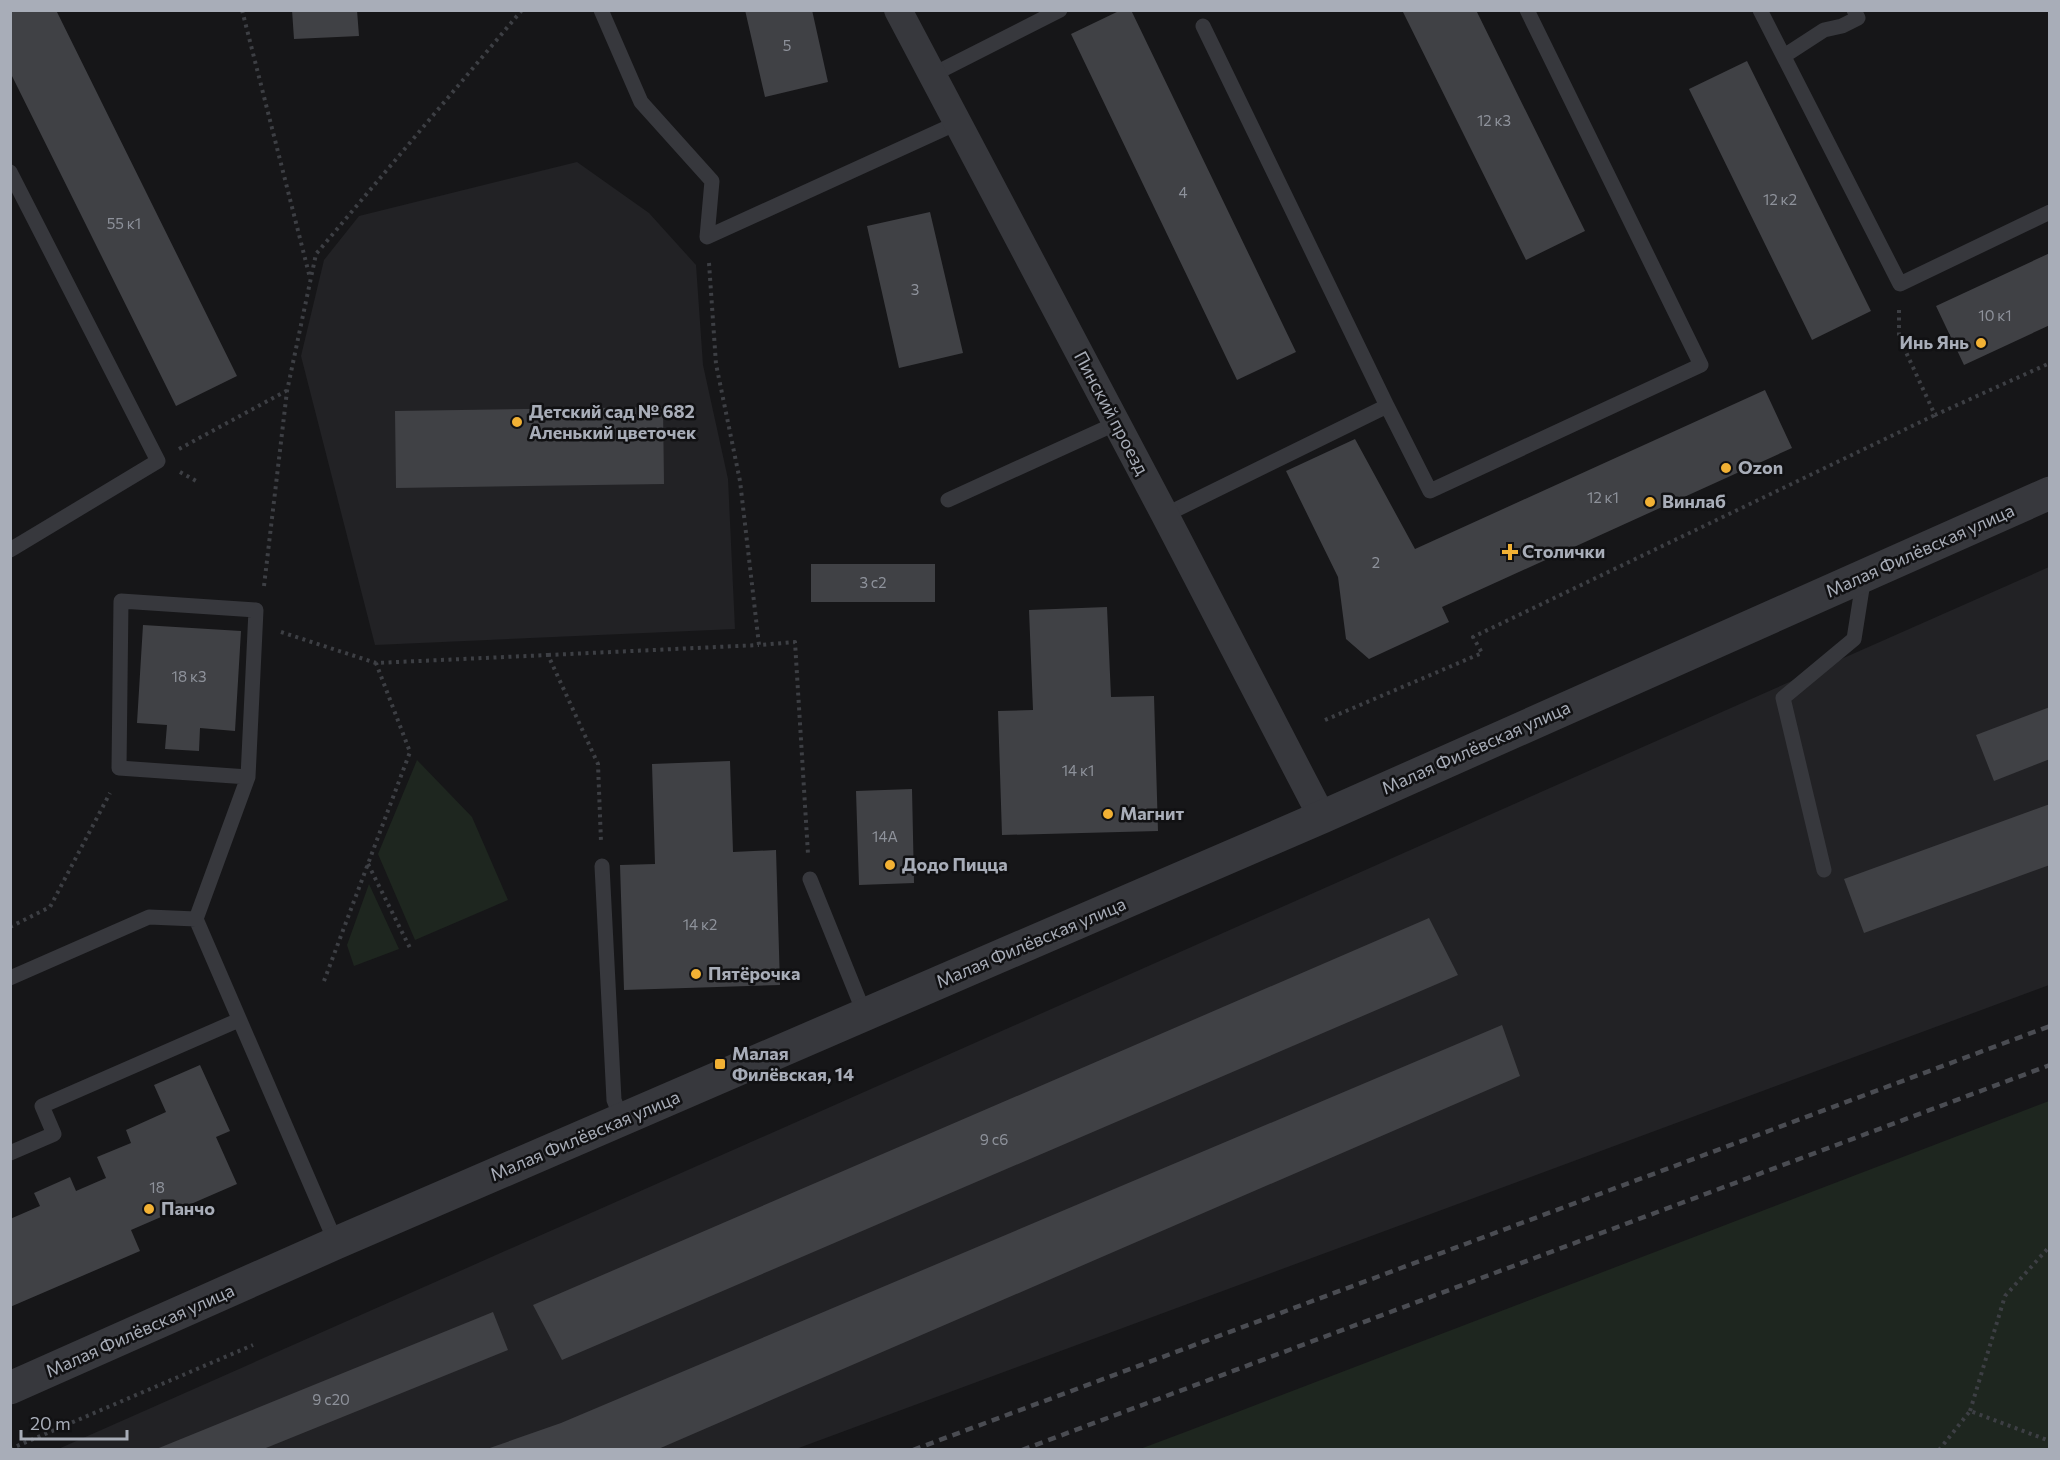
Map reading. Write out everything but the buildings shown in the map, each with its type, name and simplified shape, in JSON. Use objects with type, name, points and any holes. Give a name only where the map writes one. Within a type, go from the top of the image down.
[{"type":"street","name":"Пинский проезд","points":[[898,10],[1322,817]]},
{"type":"street","name":"Малая Филёвская улица","points":[[10,1388],[336,1244],[1322,817],[2049,493]]},
{"type":"lane","points":[[601,10],[641,102],[712,181],[707,237],[957,123]]},
{"type":"lane","points":[[932,75],[1060,10]]},
{"type":"lane","points":[[1203,26],[1430,491],[1701,365],[1527,10]]},
{"type":"lane","points":[[1760,10],[1900,284],[2049,212]]},
{"type":"lane","points":[[1784,56],[1824,30],[1842,26],[1858,18],[1854,10]]},
{"type":"lane","points":[[10,172],[158,461],[10,550]]},
{"type":"lane","points":[[1165,515],[1387,406]]},
{"type":"lane","points":[[948,500],[1117,423]]},
{"type":"lane","points":[[1824,870],[1783,698],[1854,639],[1864,576]]},
{"type":"lane","points":[[248,777],[119,768],[121,601],[256,610],[248,777],[196,918],[336,1244]]},
{"type":"lane","points":[[602,866],[614,1100],[622,1120]]},
{"type":"lane","points":[[810,879],[865,1015]]},
{"type":"lane","points":[[10,978],[149,917],[196,918]]},
{"type":"lane","points":[[10,1153],[54,1134],[42,1107],[239,1020]]},
{"type":"path","points":[[242,10],[310,279]]},
{"type":"path","points":[[264,590],[286,391],[316,254],[522,10]]},
{"type":"path","points":[[707,237],[716,364],[741,481],[759,645]]},
{"type":"path","points":[[1900,284],[1899,337],[1935,415]]},
{"type":"path","points":[[1325,720],[1482,653],[1473,638],[1935,415],[2049,363]]},
{"type":"path","points":[[158,461],[286,391]]},
{"type":"path","points":[[270,628],[375,663],[795,642],[810,879]]},
{"type":"path","points":[[548,655],[598,764],[602,866]]},
{"type":"path","points":[[324,981],[410,753],[375,663]]},
{"type":"path","points":[[10,927],[50,907],[108,795],[115,787]]},
{"type":"path","points":[[368,863],[410,948]]},
{"type":"path","points":[[1939,1449],[1970,1411],[2005,1296],[2049,1246]]},
{"type":"path","points":[[10,1449],[253,1346]]},
{"type":"path","points":[[1970,1411],[2049,1441]]},
{"type":"shaded area","name":"Детский сад № 682 Аленький цветочек","points":[[577,162],[649,213],[696,265],[703,365],[728,479],[735,629],[375,645],[301,356],[324,260],[359,216]]},
{"type":"shaded area","points":[[2049,567],[2049,985],[796,1449],[56,1450]]},
{"type":"shaded area","points":[[417,760],[472,817],[508,900],[415,940],[378,854]]},
{"type":"shaded area","points":[[369,884],[399,949],[354,966],[347,945]]},
{"type":"shaded area","points":[[2049,1101],[2049,1449],[1140,1449],[1188,1431]]},
{"type":"railway","points":[[913,1450],[2050,1026]]},
{"type":"railway","points":[[1022,1450],[2050,1065]]},
{"type":"place","name":"Инь Янь","points":[[1981,343]]},
{"type":"place","name":"Детский сад № 682 Аленький цветочек","points":[[517,422]]},
{"type":"place","name":"Ozon","points":[[1726,468]]},
{"type":"place","name":"Винлаб","points":[[1650,502]]},
{"type":"place","name":"Столички","points":[[1510,552]]},
{"type":"place","name":"Магнит","points":[[1108,814]]},
{"type":"place","name":"Додо Пицца","points":[[890,865]]},
{"type":"place","name":"Пятёрочка","points":[[696,974]]},
{"type":"place","name":"Малая Филёвская, 14","points":[[720,1064]]},
{"type":"place","name":"Панчо","points":[[149,1209]]}]
